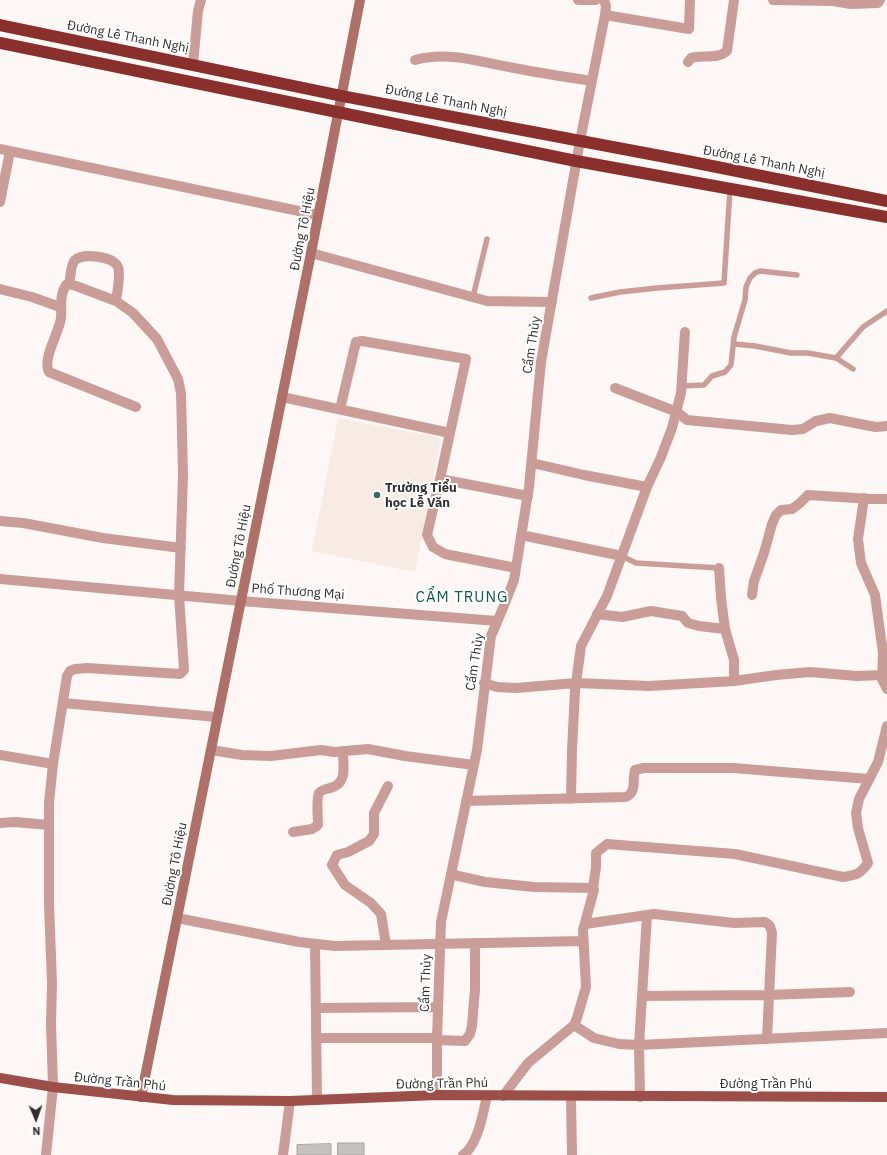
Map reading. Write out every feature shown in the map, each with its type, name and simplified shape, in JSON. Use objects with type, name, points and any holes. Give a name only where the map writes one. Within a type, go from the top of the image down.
[{"type":"highway","name":"Đường Lê Thanh Nghị","points":[[0,25],[194,64],[342,96],[687,161],[883,200]]},
{"type":"highway","points":[[0,43],[576,161],[881,216]]},
{"type":"main road","name":"Đường Trần Phú","points":[[0,1078],[53,1087],[173,1100],[290,1101],[437,1095],[887,1097]]},
{"type":"street","points":[[194,64],[198,11],[201,0]]},
{"type":"street","name":"Đường Tô Hiệu","points":[[141,1097],[311,253],[360,0]]},
{"type":"street","points":[[578,0],[596,0]]},
{"type":"street","name":"Cẩm Thủy","points":[[437,1095],[437,1039],[441,922],[474,765],[490,636],[498,621],[514,580],[528,496],[541,362],[576,161],[605,15],[606,6],[604,0]]},
{"type":"street","points":[[605,15],[689,29],[690,0]]},
{"type":"street","points":[[688,62],[695,56],[723,55],[727,51],[734,0]]},
{"type":"street","points":[[773,0],[833,1],[851,4],[878,3],[880,0]]},
{"type":"street","points":[[415,60],[433,56],[459,57],[513,68],[592,81]]},
{"type":"street","points":[[0,202],[5,150],[318,215]]},
{"type":"street","points":[[311,253],[487,301],[552,302]]},
{"type":"street","points":[[70,284],[73,263],[79,258],[95,256],[109,259],[115,263],[119,271],[116,301]]},
{"type":"street","points":[[46,1155],[53,1087],[51,1024],[52,983],[49,904],[49,803],[53,764],[67,676],[70,671],[75,669],[87,668],[176,674],[183,673],[184,665],[179,595],[183,475],[181,393],[178,379],[157,339],[133,313],[116,301],[87,290],[70,284],[64,287],[61,296],[60,322],[48,358],[47,365],[49,372],[136,407]]},
{"type":"street","points":[[0,289],[32,297],[60,307]]},
{"type":"street","points":[[571,799],[574,692],[582,646],[606,596],[647,487],[661,457],[677,412],[682,386],[685,332]]},
{"type":"street","points":[[340,409],[356,342],[362,341],[466,359],[427,535],[433,547],[445,554],[516,568]]},
{"type":"street","points":[[615,388],[677,412],[688,420],[792,430],[803,429],[816,421],[830,418],[876,427],[887,426]]},
{"type":"street","points":[[282,397],[450,433]]},
{"type":"street","points":[[532,463],[647,487]]},
{"type":"street","points":[[440,479],[528,496]]},
{"type":"street","points":[[752,596],[754,581],[772,524],[776,515],[781,510],[792,509],[808,495],[887,499]]},
{"type":"street","points":[[864,498],[858,540],[861,563],[875,595],[883,653],[882,679],[887,689]]},
{"type":"street","points":[[0,521],[23,523],[103,538],[181,548]]},
{"type":"street","points":[[521,535],[622,556]]},
{"type":"street","points":[[720,568],[721,598],[725,629],[734,660],[734,680]]},
{"type":"street","name":"Phố Thương Mại","points":[[0,579],[498,621]]},
{"type":"street","points":[[597,614],[622,617],[651,611],[682,616],[688,623],[699,626],[725,629]]},
{"type":"street","points":[[484,683],[497,687],[516,688],[576,683],[649,686],[734,680],[810,672],[857,676],[882,675]]},
{"type":"street","points":[[63,703],[218,718]]},
{"type":"street","points":[[503,1096],[528,1063],[574,1025],[577,1018],[586,988],[582,930],[594,890],[592,888],[596,868],[596,853],[607,844],[735,854],[844,877],[856,876],[862,872],[868,863],[858,828],[856,813],[859,799],[878,762],[887,726]]},
{"type":"street","points":[[211,750],[242,755],[271,756],[321,750],[343,751],[368,749],[405,756],[474,765]]},
{"type":"street","points":[[293,832],[312,829],[318,825],[318,798],[320,792],[335,787],[342,780],[343,751]]},
{"type":"street","points":[[0,755],[53,764]]},
{"type":"street","points":[[466,801],[626,797],[631,795],[634,788],[635,770],[644,768],[733,768],[869,779]]},
{"type":"street","points":[[386,945],[381,914],[371,903],[344,885],[332,865],[337,855],[348,852],[370,840],[374,834],[374,813],[388,786]]},
{"type":"street","points":[[0,823],[15,822],[49,825]]},
{"type":"street","points":[[451,873],[454,875],[492,883],[534,887],[592,888]]},
{"type":"street","points":[[585,924],[647,914],[734,924],[765,922],[770,926],[772,933],[767,1039]]},
{"type":"street","points":[[640,1097],[640,1045],[647,914]]},
{"type":"street","points":[[177,918],[299,942],[335,946],[583,941]]},
{"type":"street","points":[[316,1038],[437,1039],[465,1041],[470,1034],[475,989],[476,943]]},
{"type":"street","points":[[315,944],[316,1100]]},
{"type":"street","points":[[642,996],[768,995],[850,992]]},
{"type":"street","points":[[316,1008],[438,1008]]},
{"type":"street","points":[[574,1025],[594,1038],[619,1044],[640,1045],[887,1033]]},
{"type":"street","points":[[463,1155],[470,1149],[478,1132],[487,1096]]},
{"type":"street","points":[[571,1096],[572,1155]]},
{"type":"street","points":[[283,1155],[290,1101]]},
{"type":"lane","points":[[591,298],[628,291],[724,283],[730,188]]},
{"type":"lane","points":[[473,297],[487,239]]},
{"type":"lane","points":[[682,386],[704,385],[712,376],[725,372],[731,365],[740,317],[746,300],[746,287],[750,278],[760,271],[797,275]]},
{"type":"lane","points":[[836,358],[863,327],[887,311]]},
{"type":"lane","points":[[734,344],[836,358],[853,369]]},
{"type":"lane","points":[[622,556],[636,563],[720,568]]},
{"type":"shaded area","name":"Trường Tiểu học Lễ Văn","points":[[338,418],[441,438],[415,572],[312,551]]},
{"type":"building","points":[[338,1143],[364,1143],[364,1155],[338,1155]]},
{"type":"building","points":[[331,1144],[331,1155],[297,1155],[297,1145]]},
{"type":"place","name":"Trường Tiểu học Lễ Văn","points":[[377,495]]},
{"type":"district","name":"CẨM TRUNG","points":[[462,598]]}]
